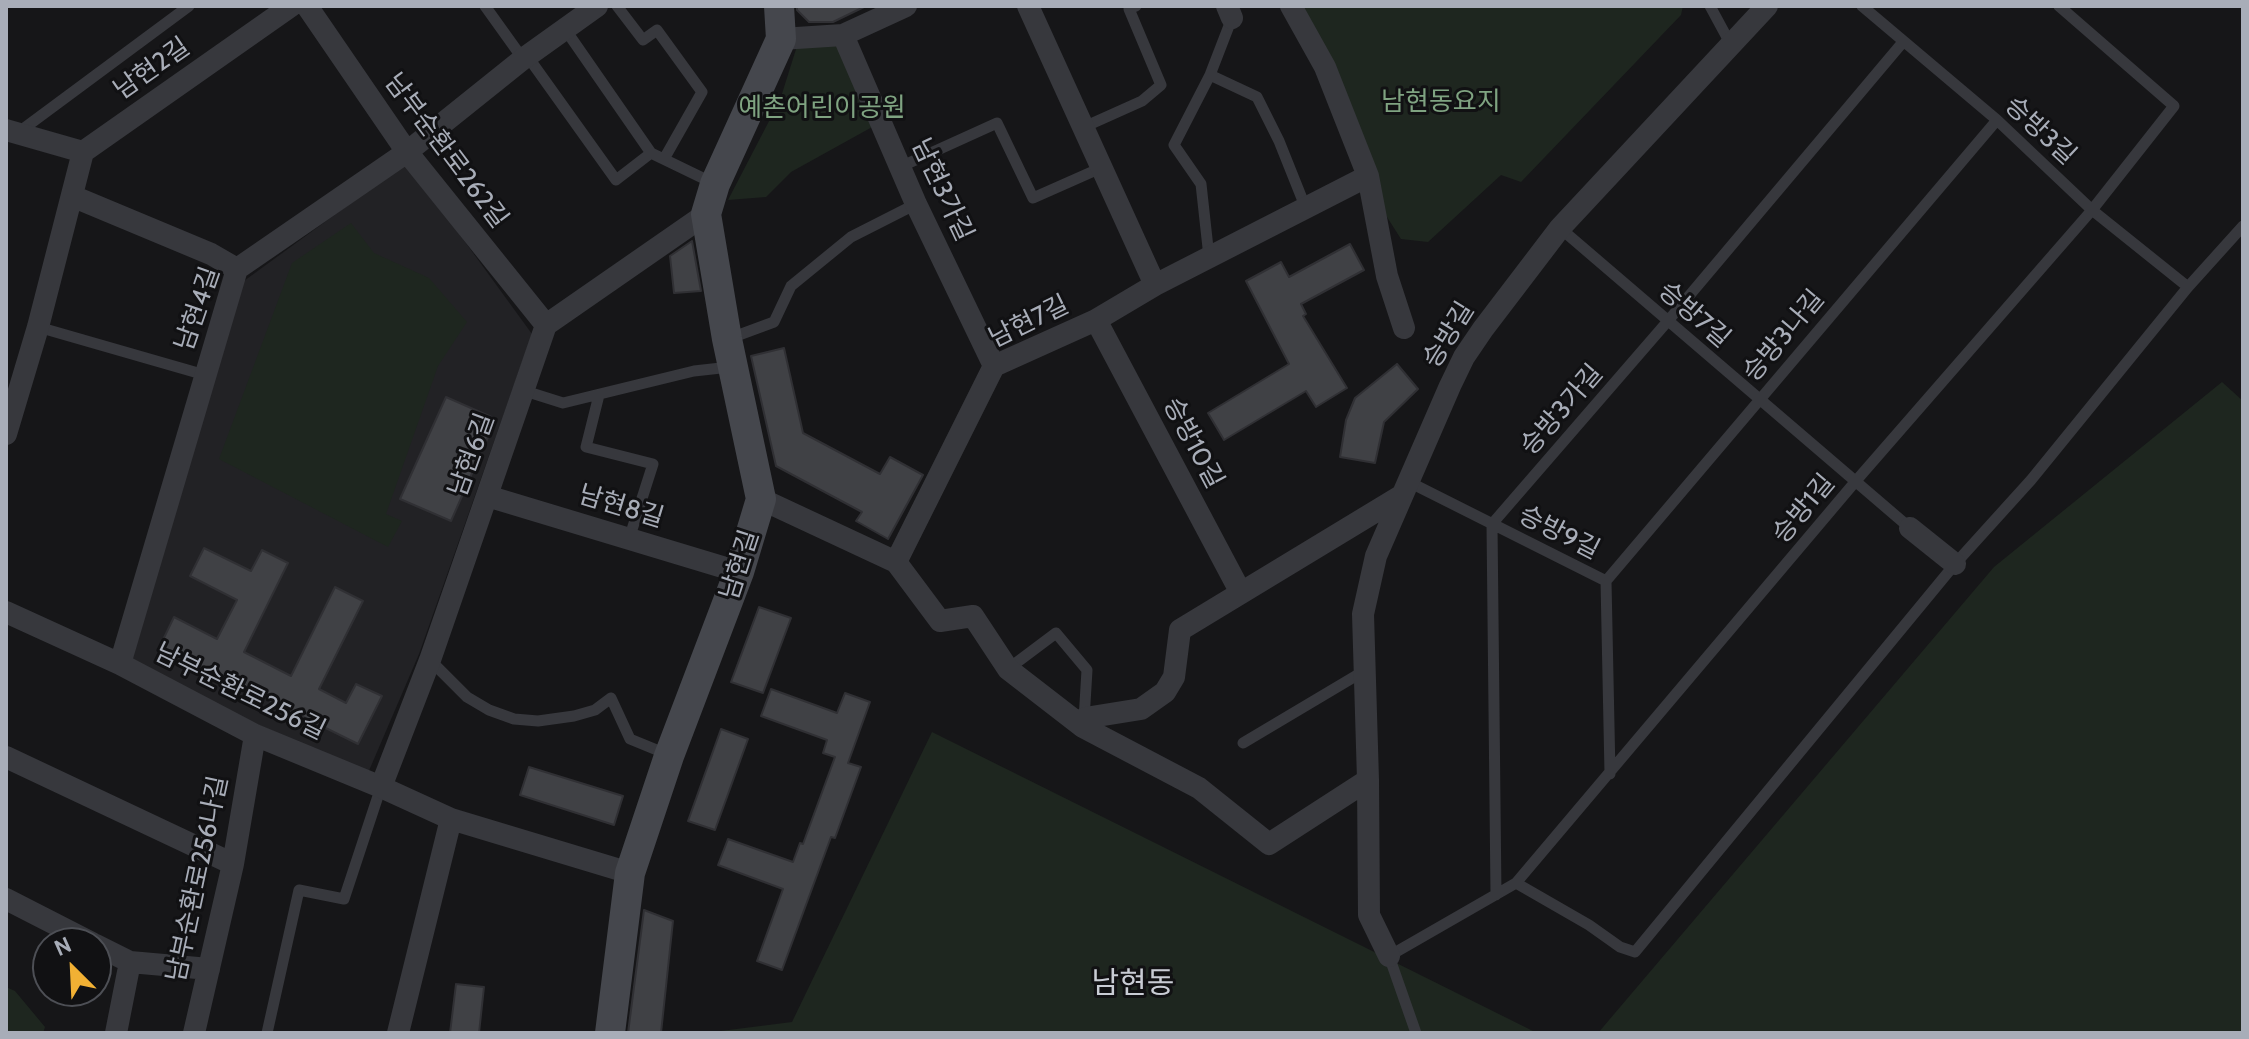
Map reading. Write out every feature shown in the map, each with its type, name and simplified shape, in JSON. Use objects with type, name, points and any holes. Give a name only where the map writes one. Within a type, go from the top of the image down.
[{"type":"street","name":"남현2길","points":[[83,152],[291,6]]},
{"type":"street","name":"남부순환로262길","points":[[307,6],[407,152],[546,325]]},
{"type":"street","name":"남현4길","points":[[120,664],[237,269],[407,152],[597,6]]},
{"type":"street","name":"남현길","points":[[610,1033],[630,873],[669,756],[739,572],[761,499],[706,214],[715,184],[781,39],[779,6]]},
{"type":"street","points":[[781,39],[843,35],[905,6]]},
{"type":"street","points":[[1028,6],[1155,285]]},
{"type":"street","points":[[1291,6],[1325,67],[1368,176],[1387,276],[1404,328]]},
{"type":"street","name":"승방길","points":[[1389,956],[1369,915],[1363,614],[1376,556],[1464,357],[1560,228],[1767,6]]},
{"type":"street","name":"남현3가길","points":[[843,35],[916,204],[994,366]]},
{"type":"street","points":[[6,434],[38,327],[83,152],[12,131]]},
{"type":"street","name":"남현7길","points":[[896,562],[994,366],[1096,320],[1155,285],[1368,176]]},
{"type":"street","points":[[72,196],[211,254],[237,269]]},
{"type":"street","points":[[546,325],[706,214]]},
{"type":"street","name":"승방10길","points":[[1096,320],[1241,593]]},
{"type":"street","name":"남현6길","points":[[381,787],[430,660],[546,325]]},
{"type":"street","points":[[1084,723],[1141,709],[1165,692],[1174,677],[1180,630],[1404,488]]},
{"type":"street","name":"남현8길","points":[[487,496],[739,572]]},
{"type":"street","points":[[761,499],[896,562],[940,621],[973,616],[1008,669],[1084,723],[1199,788],[1269,844],[1368,780]]},
{"type":"street","points":[[1910,528],[1955,564]]},
{"type":"street","name":"남부순환로256길","points":[[6,612],[120,664],[255,735],[451,819],[630,873]]},
{"type":"street","name":"남부순환로256나길","points":[[194,1033],[233,864],[255,735]]},
{"type":"street","points":[[6,757],[233,864]]},
{"type":"street","points":[[398,1033],[451,819]]},
{"type":"street","points":[[6,899],[61,927]]},
{"type":"street","points":[[112,953],[130,962],[209,969]]},
{"type":"street","points":[[116,1033],[130,962]]},
{"type":"lane","points":[[12,131],[189,6]]},
{"type":"lane","points":[[485,6],[616,180],[651,153]]},
{"type":"lane","points":[[617,6],[643,40],[657,30],[702,92],[664,159]]},
{"type":"lane","points":[[1084,127],[1142,101],[1161,85],[1129,9],[1136,6]]},
{"type":"lane","points":[[1710,6],[1730,43]]},
{"type":"lane","name":"승방3길","points":[[1862,6],[1997,120],[2092,210],[2188,287]]},
{"type":"lane","name":"승방1길","points":[[1389,956],[1516,883],[1855,482],[2092,210],[2174,106],[2059,6]]},
{"type":"lane","points":[[1209,257],[1201,184],[1174,145],[1210,75],[1232,10]]},
{"type":"lane","points":[[565,29],[651,153],[715,184]]},
{"type":"lane","name":"승방3가길","points":[[1492,524],[1903,42]]},
{"type":"lane","points":[[1210,75],[1257,97],[1279,141],[1305,206]]},
{"type":"lane","name":"승방3나길","points":[[1606,581],[1997,120]]},
{"type":"lane","points":[[900,167],[997,123],[1033,198],[1103,167]]},
{"type":"lane","points":[[525,391],[563,403],[694,371],[731,353],[774,322],[791,286],[851,237],[916,204]]},
{"type":"lane","points":[[1516,883],[1589,925],[1620,947],[1635,952],[1955,564],[2031,480],[2188,287],[2243,226]]},
{"type":"lane","name":"승방7길","points":[[1560,228],[1910,528]]},
{"type":"lane","points":[[38,327],[205,375]]},
{"type":"lane","points":[[599,395],[586,447],[653,464],[629,539]]},
{"type":"lane","name":"승방9길","points":[[1404,488],[1492,524],[1606,581],[1610,774]]},
{"type":"lane","points":[[1492,524],[1496,895]]},
{"type":"lane","points":[[1008,669],[1056,633],[1087,670],[1084,723]]},
{"type":"lane","points":[[430,660],[467,697],[489,710],[514,719],[538,721],[574,716],[595,710],[611,698],[630,739],[669,756]]},
{"type":"lane","points":[[1243,743],[1365,671]]},
{"type":"lane","points":[[267,1033],[299,890],[344,899],[381,787]]},
{"type":"lane","points":[[1389,956],[1416,1033]]},
{"type":"shaded area","points":[[407,162],[532,334],[419,654],[368,773],[120,664],[233,289]]},
{"type":"green space","name":"남현동요지","points":[[1288,6],[1683,6],[1681,15],[1521,182],[1501,175],[1428,242],[1401,239],[1373,195]]},
{"type":"green space","name":"예촌어린이공원","points":[[839,42],[874,126],[791,172],[766,197],[728,200],[780,100],[797,46]]},
{"type":"green space","points":[[351,223],[374,253],[429,278],[467,322],[438,366],[386,514],[402,521],[388,547],[219,459],[292,263]]},
{"type":"green space","points":[[2222,382],[2243,401],[2243,1033],[1598,1033],[1994,567]]},
{"type":"green space","points":[[932,732],[1537,1033],[705,1033],[792,1022]]},
{"type":"green space","points":[[6,987],[15,991],[45,1027],[43,1033],[6,1033]]},
{"type":"building","points":[[797,6],[866,6],[833,22],[809,22]]},
{"type":"building","points":[[692,241],[701,291],[674,293],[670,256]]},
{"type":"building","points":[[1350,244],[1364,270],[1301,304],[1306,314],[1303,316],[1347,388],[1316,407],[1306,391],[1224,440],[1208,413],[1289,364],[1246,281],[1281,262],[1289,277]]},
{"type":"building","points":[[784,348],[803,433],[880,474],[890,457],[923,475],[888,539],[856,521],[862,512],[776,466],[751,356]]},
{"type":"building","points":[[1397,364],[1418,389],[1384,422],[1375,463],[1340,457],[1346,420],[1355,398]]},
{"type":"building","points":[[446,397],[496,419],[451,521],[400,499]]},
{"type":"building","points":[[204,548],[251,571],[262,550],[288,563],[244,652],[291,676],[335,587],[363,601],[319,689],[346,703],[356,684],[382,696],[358,744],[160,646],[174,617],[217,639],[237,600],[190,576]]},
{"type":"building","points":[[759,607],[791,618],[763,693],[731,682]]},
{"type":"building","points":[[771,689],[837,713],[845,693],[870,702],[848,763],[861,767],[835,838],[831,837],[782,970],[757,961],[783,889],[718,865],[728,839],[793,862],[800,843],[803,844],[835,757],[823,753],[827,740],[761,716]]},
{"type":"building","points":[[721,729],[748,739],[715,830],[688,821]]},
{"type":"building","points":[[529,767],[623,796],[614,825],[520,795]]},
{"type":"building","points":[[644,910],[673,921],[661,1033],[628,1033]]},
{"type":"building","points":[[456,984],[484,987],[479,1033],[450,1033]]},
{"type":"district","name":"남현동","points":[[1133,984]]}]
